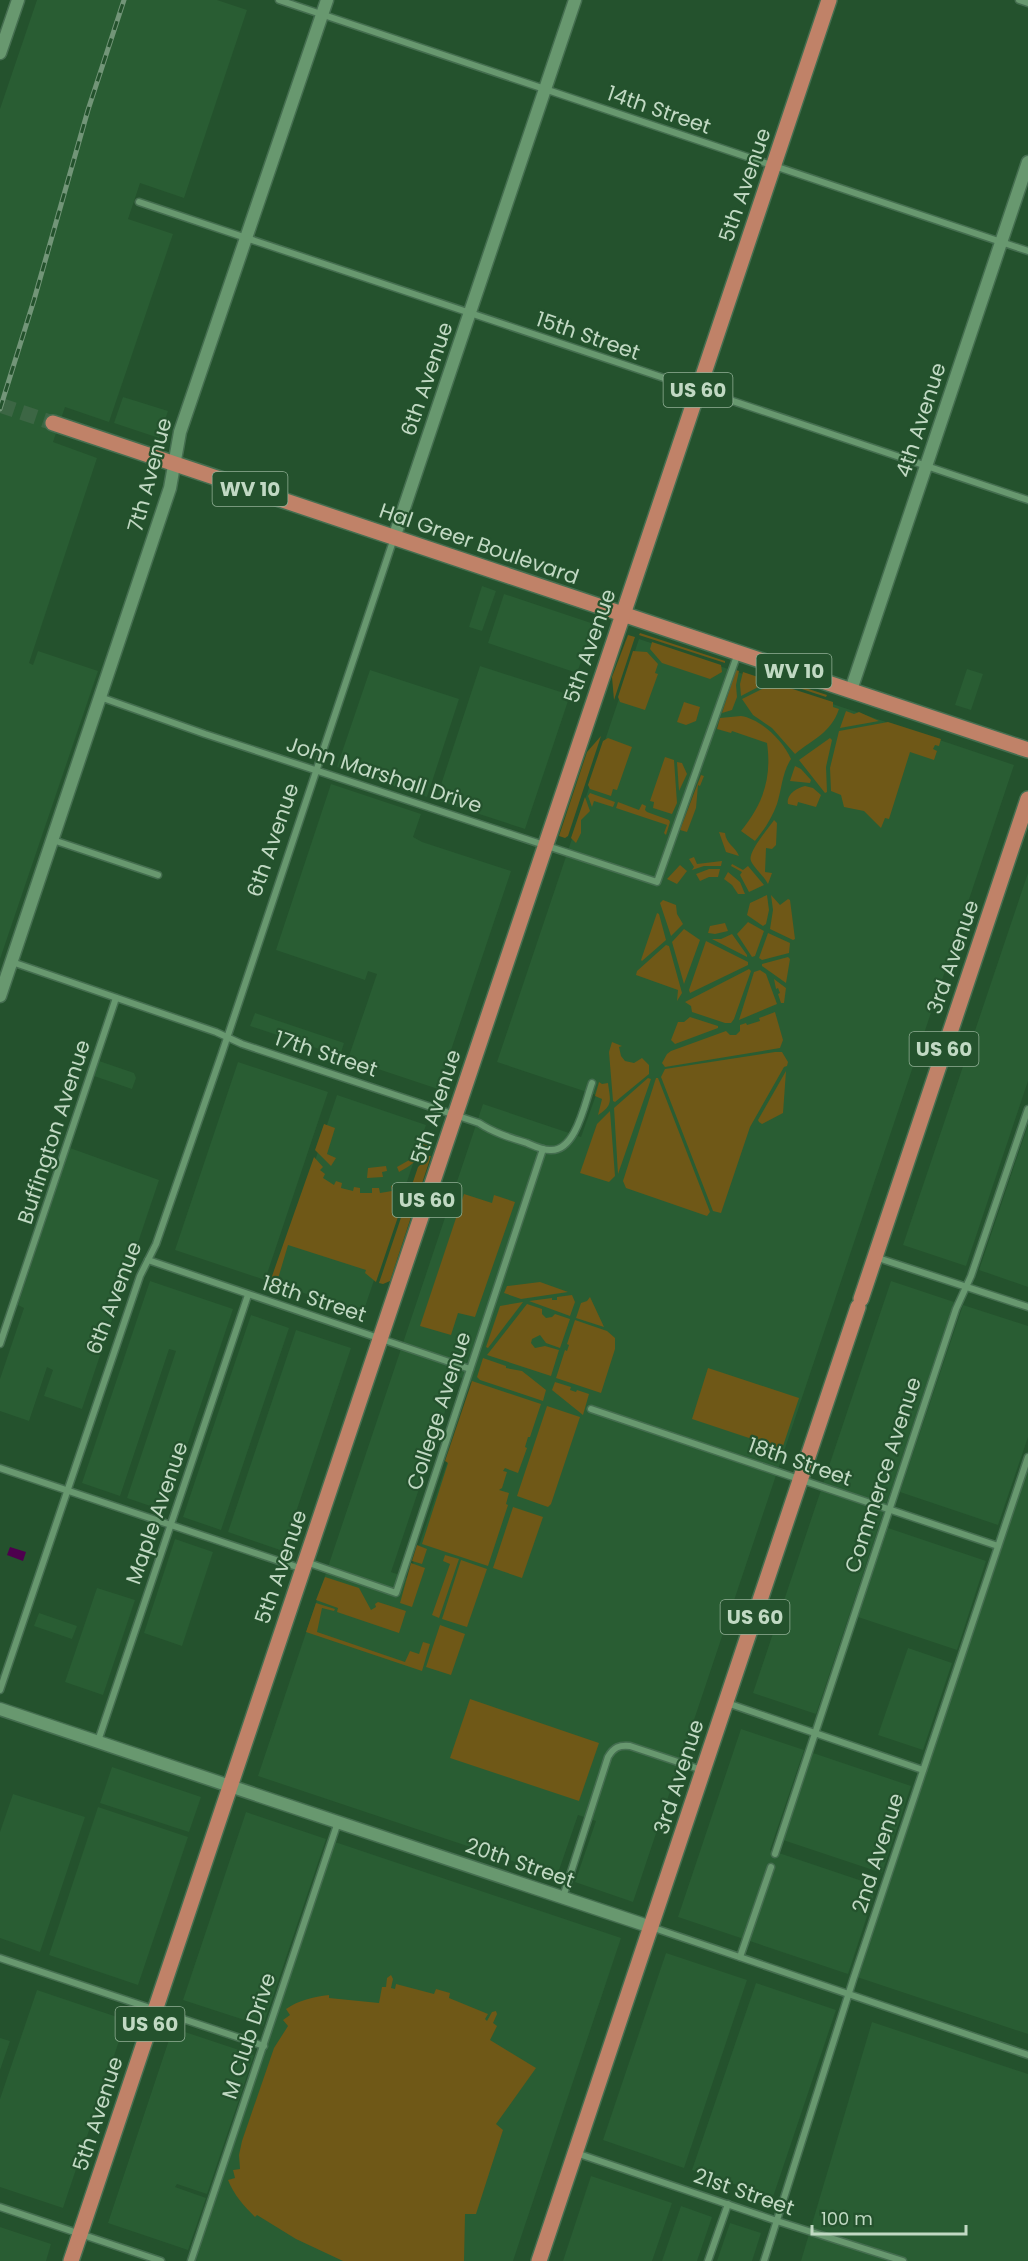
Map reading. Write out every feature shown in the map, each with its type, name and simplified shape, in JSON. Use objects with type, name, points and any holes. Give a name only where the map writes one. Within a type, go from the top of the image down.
[{"type":"main road","name":"5th Avenue","points":[[71,2261],[829,0]]},
{"type":"main road","name":"Hal Greer Boulevard","points":[[53,423],[1028,750]]},
{"type":"main road","name":"3rd Avenue","points":[[539,2261],[1028,799]]},
{"type":"street","points":[[0,53],[18,0]]},
{"type":"street","name":"14th Street","points":[[279,0],[1028,251]]},
{"type":"street","name":"7th Avenue","points":[[0,996],[170,488],[180,432],[327,0]]},
{"type":"street","name":"6th Avenue","points":[[0,1690],[140,1276],[156,1244],[228,1037],[575,0]]},
{"type":"street","points":[[1019,0],[1028,3]]},
{"type":"street","name":"4th Avenue","points":[[851,690],[1028,162]]},
{"type":"street","name":"15th Street","points":[[139,202],[1028,500]]},
{"type":"street","name":"John Marshall Drive","points":[[100,697],[205,734],[657,882],[738,652]]},
{"type":"street","points":[[52,840],[158,875]]},
{"type":"street","name":"17th Street","points":[[11,962],[115,1000],[455,1115],[543,1149]]},
{"type":"street","name":"Buffington Avenue","points":[[0,1344],[115,1000]]},
{"type":"street","points":[[543,1149],[560,1149],[570,1140],[577,1128],[592,1083]]},
{"type":"street","name":"Commerce Avenue","points":[[775,1854],[953,1318],[1028,1108]]},
{"type":"street","name":"College Avenue","points":[[304,1566],[396,1593],[543,1149]]},
{"type":"street","points":[[875,1257],[1028,1307]]},
{"type":"street","name":"18th Street","points":[[148,1260],[470,1369]]},
{"type":"street","name":"Maple Avenue","points":[[98,1742],[248,1295]]},
{"type":"street","name":"18th Street","points":[[591,1409],[998,1546]]},
{"type":"street","name":"2nd Avenue","points":[[764,2261],[849,1994],[1028,1457]]},
{"type":"street","points":[[0,1468],[170,1525],[304,1566]]},
{"type":"street","points":[[726,1703],[923,1770]]},
{"type":"street","name":"20th Street","points":[[0,1709],[1028,2055]]},
{"type":"street","points":[[562,1898],[612,1749],[623,1745],[630,1746],[703,1770]]},
{"type":"street","name":"M Club Drive","points":[[191,2261],[338,1822]]},
{"type":"street","points":[[740,1957],[771,1867]]},
{"type":"street","points":[[0,1958],[264,2046]]},
{"type":"street","name":"21st Street","points":[[575,2152],[903,2261]]},
{"type":"street","points":[[708,2261],[728,2204]]},
{"type":"street","points":[[0,2206],[161,2261]]},
{"type":"shaded area","points":[[37,0],[217,0],[247,10],[184,198],[140,183],[128,219],[173,234],[109,422],[65,407],[53,442],[97,458],[29,663],[33,665],[38,651],[98,671],[0,959],[0,109]]},
{"type":"shaded area","points":[[123,397],[168,411],[159,438],[114,423]]},
{"type":"shaded area","points":[[482,586],[496,591],[482,631],[469,627]]},
{"type":"shaded area","points":[[504,594],[594,624],[577,673],[488,643]]},
{"type":"shaded area","points":[[640,633],[725,661],[725,663],[639,635]]},
{"type":"shaded area","points":[[628,635],[635,637],[614,700],[612,677]]},
{"type":"shaded area","points":[[639,639],[1014,765],[633,1902],[575,1882],[596,1821],[578,1815],[557,1876],[258,1776],[483,1104],[581,1137],[596,1095],[497,1062]],"holes":[[[457,1376],[474,1383],[408,1578],[391,1572]]]},
{"type":"shaded area","points":[[652,642],[721,665],[722,672],[710,679],[662,663],[650,649]]},
{"type":"shaded area","points":[[633,651],[647,652],[658,664],[655,673],[658,674],[645,710],[620,702],[618,697]]},
{"type":"shaded area","points":[[480,666],[570,695],[525,829],[436,800]]},
{"type":"shaded area","points":[[967,669],[983,674],[971,710],[955,705]]},
{"type":"shaded area","points":[[370,670],[459,699],[427,797],[337,767]]},
{"type":"shaded area","points":[[736,670],[739,671],[736,685],[737,697],[732,710],[722,713]]},
{"type":"shaded area","points":[[743,672],[770,681],[741,696],[740,684]]},
{"type":"shaded area","points":[[757,672],[827,695],[826,697],[757,674]]},
{"type":"shaded area","points":[[774,683],[833,702],[833,707],[839,709],[826,730],[795,754],[772,728],[753,715],[742,699]]},
{"type":"shaded area","points":[[684,702],[700,707],[696,721],[686,725],[677,722]]},
{"type":"shaded area","points":[[846,711],[854,714],[859,712],[879,721],[840,728]]},
{"type":"shaded area","points":[[741,716],[764,726],[783,745],[791,759],[775,809],[768,824],[755,841],[741,831],[755,811],[764,790],[768,768],[767,743],[732,731],[731,733],[717,729],[720,718]]},
{"type":"shaded area","points":[[888,722],[941,739],[939,746],[935,745],[933,749],[937,751],[934,760],[910,752],[889,819],[885,818],[881,828],[864,811],[844,807],[841,795],[831,791],[830,768],[839,731]]},
{"type":"shaded area","points":[[601,736],[568,836],[565,838],[559,836],[587,752]]},
{"type":"shaded area","points":[[608,738],[632,747],[617,790],[613,789],[611,796],[590,789],[588,785],[603,741]]},
{"type":"shaded area","points":[[830,738],[832,740],[826,767],[827,792],[825,793],[799,760]]},
{"type":"shaded area","points":[[665,757],[674,760],[677,803],[672,814],[653,808],[654,802],[650,801]]},
{"type":"shaded area","points":[[677,762],[682,763],[687,774],[679,791]]},
{"type":"shaded area","points":[[795,766],[811,780],[810,783],[790,781]]},
{"type":"shaded area","points":[[701,775],[704,776],[700,786],[698,785],[696,808],[687,832],[680,830]]},
{"type":"shaded area","points":[[331,784],[421,814],[413,837],[422,842],[511,871],[438,1089],[348,1059],[377,974],[368,971],[365,980],[276,950]]},
{"type":"shaded area","points":[[805,786],[813,788],[821,795],[816,807],[798,802],[797,806],[788,804],[792,792]]},
{"type":"shaded area","points":[[590,793],[615,802],[613,807],[594,801],[592,807],[588,796]]},
{"type":"shaded area","points":[[585,797],[590,811],[581,820],[581,833],[576,843],[571,838]]},
{"type":"shaded area","points":[[618,802],[639,810],[642,804],[646,806],[647,812],[669,820],[666,835],[664,833],[667,825],[616,808]]},
{"type":"shaded area","points":[[774,820],[777,823],[776,845],[772,849],[766,848],[765,872],[772,873],[768,884],[752,864],[751,857],[755,846]]},
{"type":"shaded area","points":[[719,832],[725,833],[727,840],[739,856],[726,852]]},
{"type":"shaded area","points":[[694,857],[697,864],[722,861],[721,866],[704,866],[692,870],[694,867],[689,859]]},
{"type":"shaded area","points":[[732,864],[743,870],[748,866],[764,885],[749,892],[740,875],[742,872],[731,866]]},
{"type":"shaded area","points":[[680,865],[687,871],[677,884],[667,879]]},
{"type":"shaded area","points":[[709,869],[720,869],[718,877],[709,877],[700,881],[696,874]]},
{"type":"shaded area","points":[[728,872],[740,882],[745,894],[738,894],[724,879]]},
{"type":"shaded area","points":[[1028,873],[1028,1081],[966,1266],[903,1245]]},
{"type":"shaded area","points":[[767,895],[769,910],[766,924],[763,926],[747,915],[750,903]]},
{"type":"shaded area","points":[[771,895],[780,905],[790,900],[795,939],[770,929],[773,910]]},
{"type":"shaded area","points":[[663,900],[676,905],[677,914],[683,924],[671,936],[660,903]]},
{"type":"shaded area","points":[[657,913],[666,940],[642,961],[641,960]]},
{"type":"shaded area","points":[[748,922],[764,931],[755,956],[752,957],[737,934]]},
{"type":"shaded area","points":[[725,923],[728,931],[708,933],[710,926]]},
{"type":"shaded area","points":[[684,929],[700,940],[684,984],[672,942]]},
{"type":"shaded area","points":[[768,933],[790,943],[789,953],[762,960],[759,958]]},
{"type":"shaded area","points":[[732,934],[747,957],[712,939],[721,939]]},
{"type":"shaded area","points":[[706,941],[748,962],[748,965],[690,993],[689,990]]},
{"type":"shaded area","points":[[666,945],[669,946],[682,993],[677,1001],[678,990],[636,975],[637,971]]},
{"type":"shaded area","points":[[788,957],[790,959],[786,983],[762,966],[762,964]]},
{"type":"shaded area","points":[[749,969],[751,971],[731,1023],[692,1012],[691,1006],[685,1002]]},
{"type":"shaded area","points":[[760,970],[766,974],[777,1004],[739,1020],[754,972]]},
{"type":"shaded area","points":[[774,979],[786,988],[784,1003],[781,1003],[778,994],[780,993],[778,988],[776,989]]},
{"type":"shaded area","points":[[775,1012],[783,1040],[780,1048],[665,1067],[662,1063],[671,1051],[726,1031],[730,1035],[736,1035],[740,1031],[740,1025],[760,1021],[759,1018]]},
{"type":"shaded area","points":[[255,1013],[344,1043],[340,1056],[250,1026]]},
{"type":"shaded area","points":[[690,1017],[718,1026],[718,1028],[675,1044],[671,1040],[678,1022],[684,1022]]},
{"type":"shaded area","points":[[612,1042],[622,1046],[619,1047],[625,1061],[634,1063],[642,1058],[649,1065],[649,1074],[615,1102],[613,1101],[609,1052]]},
{"type":"shaded area","points":[[782,1052],[788,1062],[787,1066],[784,1067],[750,1127],[721,1213],[713,1211],[661,1077],[665,1069]]},
{"type":"shaded area","points":[[99,1061],[134,1073],[136,1078],[132,1089],[94,1076]]},
{"type":"shaded area","points":[[238,1062],[328,1092],[265,1280],[175,1250]]},
{"type":"shaded area","points":[[786,1071],[783,1113],[762,1124],[758,1120]]},
{"type":"shaded area","points":[[648,1078],[651,1079],[618,1174],[614,1108]]},
{"type":"shaded area","points":[[656,1078],[658,1078],[710,1212],[707,1216],[626,1188],[623,1181]]},
{"type":"shaded area","points":[[599,1082],[608,1083],[610,1098],[607,1108],[598,1115],[602,1099],[595,1096]]},
{"type":"shaded area","points":[[337,1095],[426,1125],[363,1313],[274,1283]]},
{"type":"shaded area","points":[[610,1111],[615,1176],[609,1182],[580,1173],[597,1124]]},
{"type":"shaded area","points":[[324,1124],[335,1128],[327,1154],[336,1158],[331,1166],[315,1150]]},
{"type":"shaded area","points":[[1028,1125],[1028,1287],[979,1270]]},
{"type":"shaded area","points":[[423,1144],[428,1145],[423,1153],[399,1172],[397,1167],[411,1159]]},
{"type":"shaded area","points":[[70,1148],[159,1180],[82,1409],[44,1396],[53,1370],[47,1367],[29,1421],[0,1411],[0,1379],[24,1308],[18,1305]]},
{"type":"shaded area","points":[[431,1156],[390,1281],[379,1283],[418,1167]]},
{"type":"shaded area","points":[[314,1157],[323,1167],[320,1170],[325,1174],[323,1178],[334,1185],[336,1181],[342,1183],[341,1188],[353,1191],[354,1187],[360,1188],[360,1193],[372,1193],[372,1188],[379,1188],[380,1193],[392,1191],[391,1186],[397,1184],[403,1202],[376,1282],[365,1273],[366,1270],[288,1245],[277,1282],[284,1286],[283,1288],[272,1283],[271,1279]]},
{"type":"shaded area","points":[[386,1166],[387,1171],[382,1172],[383,1177],[367,1178],[368,1168]]},
{"type":"shaded area","points":[[464,1194],[492,1203],[494,1195],[515,1202],[475,1317],[458,1313],[451,1335],[420,1326]]},
{"type":"shaded area","points":[[150,1281],[233,1309],[165,1511],[127,1498],[176,1351],[169,1349],[120,1496],[82,1483]]},
{"type":"shaded area","points":[[891,1281],[954,1302],[816,1714],[753,1693]]},
{"type":"shaded area","points":[[540,1282],[568,1292],[521,1299],[504,1293],[507,1286]]},
{"type":"shaded area","points":[[572,1295],[575,1302],[570,1316],[529,1301],[552,1298],[552,1300],[557,1300],[557,1297]]},
{"type":"shaded area","points":[[590,1297],[604,1327],[576,1318],[581,1303]]},
{"type":"shaded area","points":[[523,1302],[488,1348],[486,1347],[500,1306]]},
{"type":"shaded area","points":[[527,1304],[542,1309],[542,1314],[546,1318],[555,1314],[570,1319],[560,1348],[546,1343],[540,1335],[532,1339],[531,1343],[535,1348],[545,1346],[559,1350],[551,1376],[487,1355]]},
{"type":"shaded area","points":[[963,1305],[1028,1326],[1028,1437],[998,1525],[900,1492]]},
{"type":"shaded area","points":[[251,1315],[289,1328],[221,1530],[183,1517]]},
{"type":"shaded area","points":[[575,1320],[607,1331],[615,1338],[615,1349],[601,1393],[556,1378],[565,1350],[567,1351],[569,1345],[567,1344]]},
{"type":"shaded area","points":[[296,1330],[351,1348],[283,1551],[228,1532]]},
{"type":"shaded area","points":[[483,1358],[506,1366],[506,1368],[522,1371],[546,1390],[543,1401],[480,1380],[477,1377]]},
{"type":"shaded area","points":[[708,1368],[799,1398],[782,1449],[692,1419]]},
{"type":"shaded area","points":[[472,1381],[541,1404],[530,1437],[528,1437],[525,1447],[527,1448],[518,1473],[505,1468],[503,1471],[507,1472],[502,1488],[499,1490],[509,1493],[506,1504],[508,1505],[488,1566],[422,1544],[448,1463],[445,1461]]},
{"type":"shaded area","points":[[555,1382],[571,1387],[570,1390],[589,1394],[583,1415],[552,1390]]},
{"type":"shaded area","points":[[547,1406],[580,1417],[551,1504],[548,1507],[517,1496]]},
{"type":"shaded area","points":[[1028,1467],[1028,2034],[857,1977]]},
{"type":"shaded area","points":[[513,1507],[543,1517],[522,1578],[493,1568]]},
{"type":"shaded area","points":[[888,1528],[986,1561],[957,1650],[858,1617]]},
{"type":"shaded area","points":[[175,1539],[213,1552],[182,1646],[144,1633]]},
{"type":"shaded area","points":[[417,1545],[427,1549],[422,1564],[412,1561]]},
{"type":"shaded area","points":[[10,1547],[26,1552],[23,1561],[7,1555]]},
{"type":"shaded area","points":[[445,1555],[459,1559],[439,1618],[432,1615],[450,1564],[443,1561]]},
{"type":"shaded area","points":[[461,1560],[487,1569],[467,1627],[442,1619]]},
{"type":"shaded area","points":[[411,1563],[425,1568],[412,1607],[400,1603]]},
{"type":"shaded area","points":[[325,1577],[359,1588],[371,1610],[378,1602],[406,1611],[399,1633],[337,1612],[338,1608],[316,1600]]},
{"type":"shaded area","points":[[97,1588],[135,1600],[103,1695],[65,1682]]},
{"type":"shaded area","points":[[316,1603],[335,1609],[334,1611],[322,1608],[317,1632],[405,1662],[410,1651],[419,1654],[423,1642],[430,1644],[422,1671],[306,1632]]},
{"type":"shaded area","points":[[39,1613],[77,1626],[72,1639],[34,1626]]},
{"type":"shaded area","points":[[440,1625],[465,1634],[451,1675],[426,1667]]},
{"type":"shaded area","points":[[908,1648],[952,1663],[923,1750],[878,1735]]},
{"type":"shaded area","points":[[470,1699],[599,1743],[579,1801],[450,1758]]},
{"type":"shaded area","points":[[741,1729],[804,1750],[770,1850],[877,1886],[848,1974],[678,1917]]},
{"type":"shaded area","points":[[813,1753],[911,1786],[882,1873],[783,1840]]},
{"type":"shaded area","points":[[112,1767],[201,1797],[189,1832],[100,1803]]},
{"type":"shaded area","points":[[13,1794],[85,1817],[40,1952],[0,1938],[0,1832]]},
{"type":"shaded area","points":[[98,1807],[188,1837],[138,1985],[49,1955]]},
{"type":"shaded area","points":[[246,1812],[326,1839],[263,2026],[183,2000]]},
{"type":"shaded area","points":[[335,1842],[621,1938],[513,2261],[195,2261]]},
{"type":"shaded area","points":[[666,1953],[747,1980],[684,2168],[603,2140]]},
{"type":"shaded area","points":[[391,1975],[393,1979],[391,1988],[395,1989],[396,1984],[434,1994],[436,1989],[450,1993],[449,1998],[488,2014],[485,2019],[487,2021],[492,2012],[496,2011],[493,2023],[497,2026],[490,2040],[536,2068],[496,2124],[503,2130],[476,2214],[465,2214],[464,2261],[343,2261],[296,2239],[257,2215],[255,2217],[233,2191],[228,2180],[235,2178],[233,2170],[240,2169],[239,2155],[242,2141],[274,2048],[288,2026],[283,2020],[290,2015],[286,2009],[306,1999],[329,1995],[329,1998],[379,2003],[382,1987],[386,1987],[387,1978]]},
{"type":"shaded area","points":[[756,1983],[836,2010],[773,2197],[692,2170]]},
{"type":"shaded area","points":[[37,1990],[126,2020],[63,2208],[0,2187],[0,2099]]},
{"type":"shaded area","points":[[872,2022],[1028,2074],[1028,2261],[801,2261]]},
{"type":"shaded area","points":[[173,2028],[254,2055],[207,2194],[177,2184],[175,2187],[206,2198],[188,2250],[108,2223]]},
{"type":"shaded area","points":[[0,2038],[10,2041],[0,2070]]},
{"type":"shaded area","points":[[591,2176],[672,2203],[652,2261],[563,2261]]},
{"type":"shaded area","points":[[681,2206],[712,2217],[697,2261],[662,2261]]},
{"type":"shaded area","points":[[730,2223],[761,2233],[752,2261],[717,2261]]},
{"type":"shaded area","points":[[0,2227],[51,2244],[46,2261],[0,2261]]},
{"type":"tunnel","points":[[0,405],[53,423]]},
{"type":"railway","points":[[0,409],[34,300],[88,110],[124,0]]}]
